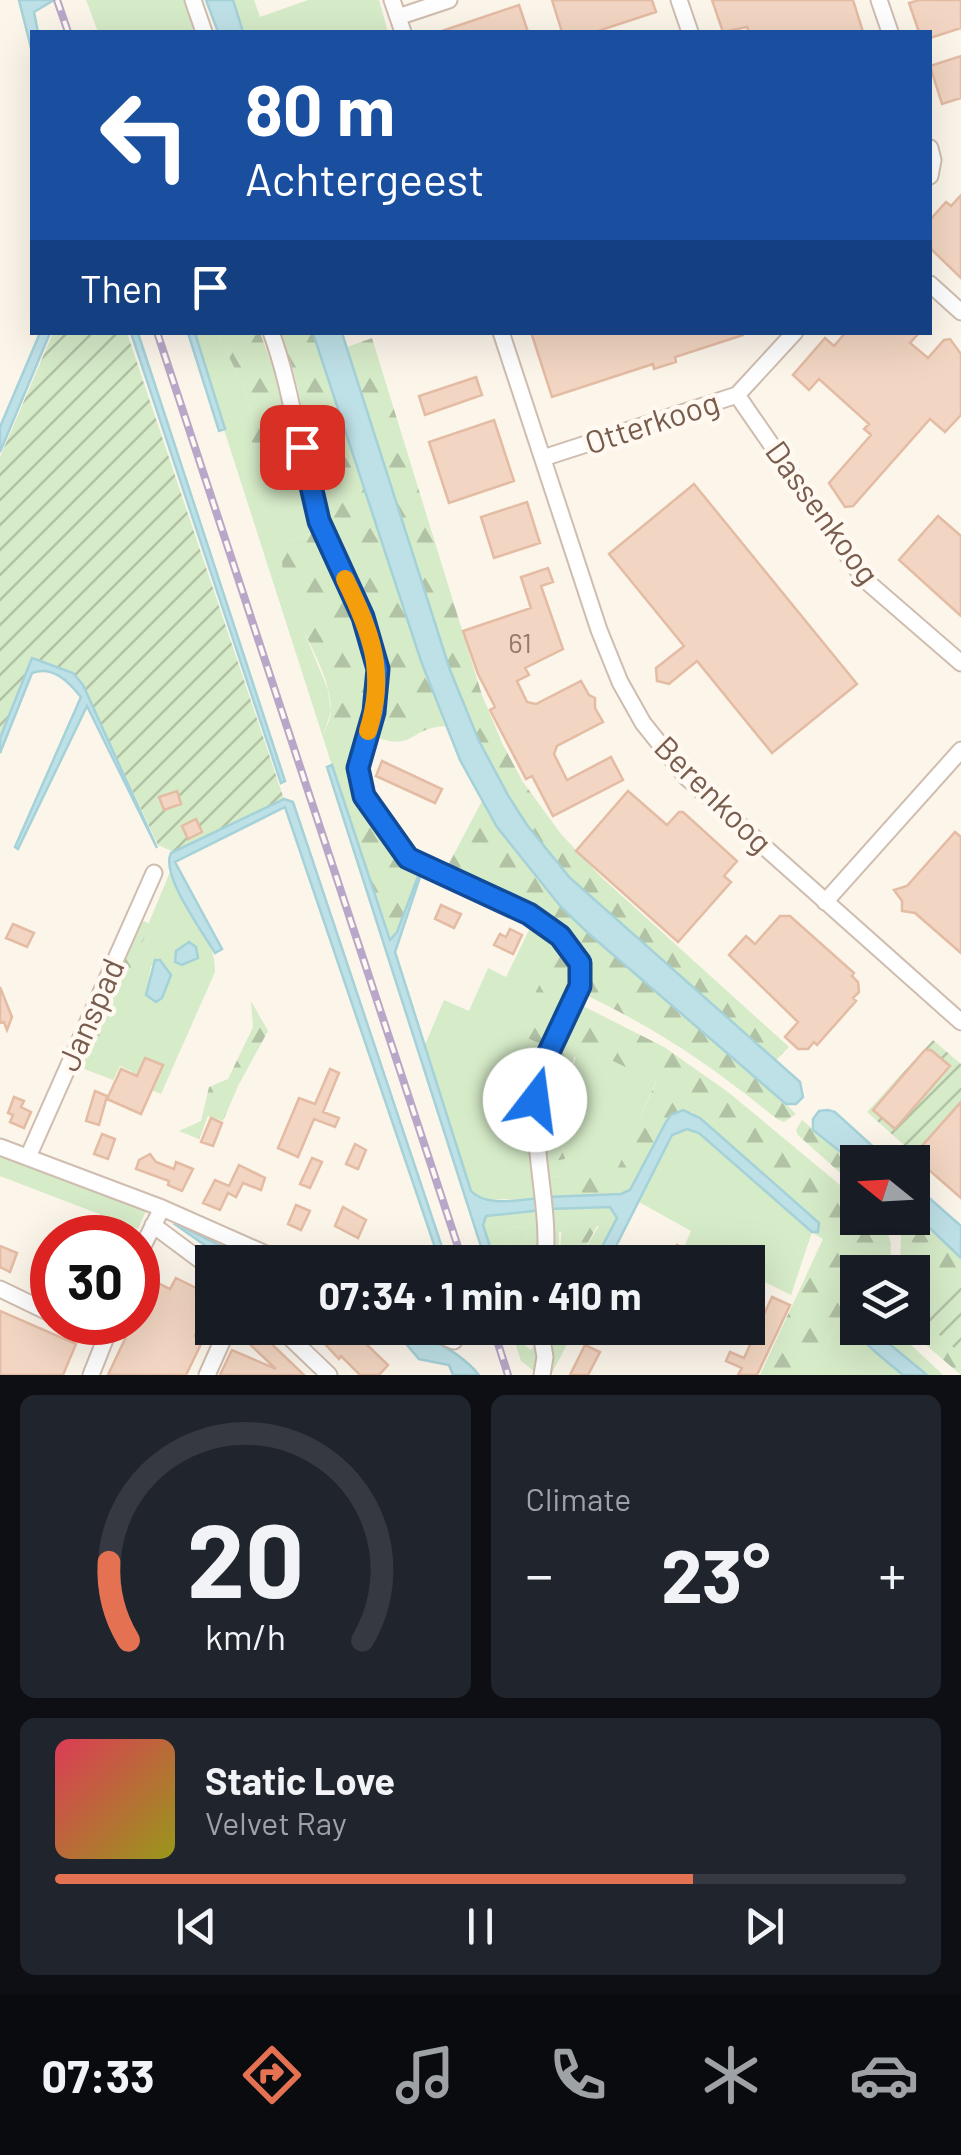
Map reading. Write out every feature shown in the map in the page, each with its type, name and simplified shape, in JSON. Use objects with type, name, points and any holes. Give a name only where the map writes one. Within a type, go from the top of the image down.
[{"type":"street","points":[[193,0],[203,30]]},
{"type":"street","points":[[392,0],[400,25],[449,0]]},
{"type":"street","points":[[679,0],[689,30]]},
{"type":"street","points":[[879,0],[889,30]]},
{"type":"street","points":[[932,286],[961,312]]},
{"type":"street","points":[[271,335],[286,371],[319,521],[363,617],[378,669],[374,712],[358,768],[364,796],[408,858],[529,914],[560,936],[580,963],[580,986],[548,1054],[535,1100],[545,1189],[545,1245]]},
{"type":"street","name":"Berenkoog","points":[[503,335],[599,630],[637,713],[687,778],[961,1022]]},
{"type":"street","name":"Otterkoog","points":[[542,458],[738,395],[792,335]]},
{"type":"street","name":"Dassenkoog","points":[[738,395],[864,578],[961,663]]},
{"type":"street","points":[[826,902],[961,750]]},
{"type":"street","name":"Janspad","points":[[28,1156],[154,873]]},
{"type":"street","points":[[0,1147],[162,1208],[246,1245]]},
{"type":"street","points":[[158,1215],[162,1208]]},
{"type":"street","points":[[160,1230],[195,1257]]},
{"type":"street","points":[[0,1289],[30,1303]]},
{"type":"street","points":[[91,1375],[103,1345]]},
{"type":"street","points":[[208,1375],[221,1345]]},
{"type":"street","points":[[298,1345],[329,1375]]},
{"type":"street","points":[[542,1345],[542,1375]]},
{"type":"green space","points":[[86,0],[190,0],[200,30],[97,30]]},
{"type":"green space","points":[[233,0],[254,0],[260,17],[308,0],[379,0],[387,30],[242,30]]},
{"type":"green space","points":[[52,335],[128,335],[284,799],[174,852],[158,845],[83,685],[32,658],[0,738],[0,457]]},
{"type":"green space","points":[[194,335],[218,335],[238,377],[252,422],[249,454],[274,468],[294,450],[313,533],[284,543],[292,602],[328,690],[331,711],[324,733],[359,747],[354,780],[337,781]]},
{"type":"green space","points":[[218,335],[261,335],[282,391],[294,450],[264,474],[249,454],[252,422],[238,377]]},
{"type":"green space","points":[[280,335],[314,335],[445,726],[404,741],[372,736],[381,701],[382,670],[376,640],[318,496],[299,393]]},
{"type":"green space","points":[[372,338],[482,695],[523,782],[561,834],[601,877],[789,1047],[776,1060],[570,878],[509,797],[479,741],[450,670],[347,347]]},
{"type":"green space","points":[[313,533],[366,650],[370,694],[359,747],[324,734],[331,714],[329,692],[286,585],[284,543]]},
{"type":"green space","points":[[354,780],[421,870],[392,941],[337,781]]},
{"type":"green space","points":[[482,801],[497,827],[561,907],[796,1114],[784,1122],[777,1119],[688,1052],[590,997],[562,932],[445,871]]},
{"type":"green space","points":[[170,872],[205,933],[215,972],[161,1094],[129,1081],[133,1072],[120,1066],[113,1080],[79,1067],[94,1034],[102,1036]],"holes":[[[160,960],[170,972],[156,1002],[146,995],[151,966]]]},
{"type":"green space","points":[[141,920],[150,924],[102,1037],[94,1034]]},
{"type":"green space","points":[[532,924],[560,943],[572,961],[556,953],[547,1047],[542,1198],[483,1200],[471,1191],[425,1045],[444,1000],[469,1011],[488,968],[506,977]]},
{"type":"green space","points":[[556,953],[572,961],[579,978],[547,1047],[515,1032]]},
{"type":"green space","points":[[251,1001],[268,1031],[223,1121],[208,1116],[199,1139],[179,1131],[201,1121],[209,1087],[228,1079],[253,1027]]},
{"type":"green space","points":[[579,1004],[664,1047],[728,1092],[840,1185],[840,1235],[888,1235],[891,1255],[840,1255],[840,1317],[812,1375],[760,1375],[823,1239],[692,1112],[677,1112],[666,1122],[631,1190],[621,1194],[548,1197],[547,1177],[616,1172],[656,1082],[560,1035]]},
{"type":"green space","points":[[560,1035],[656,1081],[616,1173],[547,1177],[545,1163],[565,1159],[563,1108],[576,1058],[556,1045]]},
{"type":"green space","points":[[933,1040],[961,1064],[961,1196],[930,1168],[930,1145],[904,1145],[867,1112]]},
{"type":"green space","points":[[556,1045],[574,1054],[563,1104],[565,1159],[545,1163],[539,1113]]},
{"type":"green space","points":[[802,1120],[840,1151],[840,1173],[798,1135],[796,1130]]},
{"type":"green space","points":[[693,1129],[812,1232],[791,1295],[765,1282],[765,1245],[685,1245],[691,1231],[639,1202],[673,1135]]},
{"type":"green space","points":[[0,1157],[147,1209],[144,1215],[102,1215],[0,1176]]},
{"type":"green space","points":[[610,1207],[617,1217],[603,1245],[587,1245],[599,1226],[559,1232],[559,1245],[549,1245],[549,1209]]},
{"type":"green space","points":[[543,1210],[542,1245],[526,1245],[526,1229],[516,1226],[503,1232],[506,1245],[489,1245],[483,1225],[486,1216]]},
{"type":"green space","points":[[600,1221],[587,1245],[560,1245],[562,1225]]},
{"type":"green space","points":[[516,1226],[526,1229],[526,1245],[506,1245],[503,1232]]},
{"type":"green space","points":[[930,1228],[961,1258],[961,1287],[951,1279],[930,1303],[930,1255],[900,1255],[901,1236],[930,1235]]},
{"type":"green space","points":[[951,1279],[961,1287],[961,1354],[930,1327],[930,1303]]},
{"type":"green space","points":[[840,1317],[840,1345],[867,1345],[903,1375],[812,1375]]},
{"type":"green space","points":[[930,1326],[961,1354],[961,1375],[926,1345],[930,1345]]},
{"type":"green space","points":[[516,1345],[531,1350],[537,1345],[538,1374],[521,1361]]},
{"type":"green space","points":[[544,1345],[567,1345],[551,1375],[546,1375]]},
{"type":"green space","points":[[891,1345],[911,1345],[943,1375],[927,1375]]},
{"type":"water","points":[[19,0],[54,0],[34,12],[38,30],[30,30],[30,44]]},
{"type":"water","points":[[206,0],[233,0],[242,30],[217,30]]},
{"type":"water","points":[[39,335],[49,335],[0,452],[0,427]]},
{"type":"water","points":[[132,335],[139,335],[285,781],[281,783]]},
{"type":"water","points":[[189,335],[196,335],[225,429],[219,431]]},
{"type":"water","points":[[314,335],[343,335],[450,670],[479,741],[509,797],[570,878],[800,1082],[803,1097],[796,1104],[786,1104],[561,907],[497,827],[460,760],[421,661]]},
{"type":"water","points":[[32,658],[73,673],[83,685],[157,848],[87,706],[18,849],[15,847],[81,697],[54,673],[32,673],[0,753],[0,738]]},
{"type":"water","points":[[332,765],[390,940],[421,874],[395,952],[471,1191],[495,1201],[542,1198],[543,1210],[486,1216],[483,1225],[489,1245],[481,1245],[327,767]]},
{"type":"water","points":[[284,799],[293,802],[441,1245],[434,1245],[285,807],[175,862],[222,949],[215,953],[177,889],[169,863],[171,853]]},
{"type":"water","points":[[189,942],[196,947],[198,958],[182,965],[175,962],[176,951]]},
{"type":"water","points":[[155,960],[160,960],[171,975],[162,998],[156,1002],[146,995]]},
{"type":"water","points":[[683,1110],[700,1118],[819,1223],[818,1232],[812,1232],[699,1133],[687,1129],[672,1135],[617,1245],[603,1245],[617,1218],[610,1207],[549,1209],[548,1197],[621,1194],[630,1190],[671,1115]]},
{"type":"water","points":[[819,1111],[835,1112],[871,1145],[840,1145],[840,1151],[813,1130],[813,1119]]},
{"type":"water","points":[[930,1199],[961,1226],[961,1258],[930,1228]]},
{"type":"water","points":[[176,1225],[219,1245],[205,1245]]},
{"type":"water","points":[[407,1345],[440,1345],[479,1375],[453,1375],[449,1365],[419,1359]]},
{"type":"water","points":[[868,1345],[891,1345],[927,1375],[903,1375]]},
{"type":"building","points":[[552,0],[652,0],[656,12],[601,30],[561,30]]},
{"type":"building","points":[[712,0],[853,0],[862,30],[747,27],[722,30]]},
{"type":"building","points":[[961,0],[961,28],[932,37],[932,30],[918,30],[909,3]]},
{"type":"building","points":[[519,5],[527,30],[445,30]]},
{"type":"building","points":[[961,56],[961,98],[942,104],[932,65]]},
{"type":"building","points":[[961,195],[961,278],[932,250],[932,218],[946,202],[951,206]]},
{"type":"building","points":[[532,335],[743,335],[675,357],[676,362],[654,369],[653,364],[552,397]]},
{"type":"building","points":[[843,335],[917,335],[910,343],[928,358],[944,340],[950,339],[961,354],[961,415],[945,432],[930,419],[853,506],[845,507],[829,483],[871,435],[864,429],[869,424],[819,379],[809,390],[793,375],[825,338],[834,346]]},
{"type":"building","points":[[476,377],[482,395],[425,415],[419,396]]},
{"type":"building","points":[[494,420],[514,481],[449,503],[429,442]]},
{"type":"building","points":[[694,484],[857,684],[772,753],[697,661],[669,684],[657,681],[656,668],[684,646],[609,554]]},
{"type":"building","points":[[527,502],[540,543],[494,558],[481,517]]},
{"type":"building","points":[[938,516],[961,536],[961,616],[899,560]]},
{"type":"building","points":[[548,568],[553,582],[541,586],[563,649],[525,668],[529,675],[517,681],[527,702],[536,704],[581,681],[595,698],[595,708],[603,722],[557,746],[554,754],[567,780],[611,757],[623,780],[553,816],[532,776],[526,779],[490,710],[495,707],[463,631],[531,608],[521,577]]},
{"type":"building","points":[[382,761],[442,789],[435,803],[376,776]]},
{"type":"building","points":[[177,791],[181,804],[164,810],[159,797]]},
{"type":"building","points":[[628,791],[667,825],[683,812],[737,861],[724,876],[731,882],[678,942],[576,851]]},
{"type":"building","points":[[196,819],[202,832],[188,839],[182,826]]},
{"type":"building","points":[[955,832],[961,837],[961,953],[915,913],[902,911],[902,901],[894,890],[907,886]]},
{"type":"building","points":[[441,905],[461,914],[454,928],[435,919]]},
{"type":"building","points":[[780,916],[790,916],[854,973],[852,976],[858,982],[859,992],[853,998],[856,1001],[817,1045],[814,1042],[808,1049],[798,1049],[785,1037],[798,1022],[729,955],[746,936],[755,944]]},
{"type":"building","points":[[13,924],[34,933],[27,947],[6,938]]},
{"type":"building","points":[[510,929],[522,935],[513,954],[494,945],[500,934],[506,937]]},
{"type":"building","points":[[0,987],[12,1017],[7,1030],[4,1022],[0,1023]]},
{"type":"building","points":[[925,1050],[931,1050],[950,1066],[895,1129],[873,1110]]},
{"type":"building","points":[[145,1058],[163,1065],[141,1114],[107,1099],[121,1069],[137,1076]]},
{"type":"building","points":[[330,1069],[339,1073],[323,1112],[339,1118],[335,1127],[314,1119],[298,1157],[278,1148],[299,1098],[315,1104]]},
{"type":"building","points":[[95,1091],[107,1096],[99,1125],[86,1121]]},
{"type":"building","points":[[14,1097],[24,1101],[21,1107],[31,1112],[24,1128],[10,1122],[13,1115],[8,1113]]},
{"type":"building","points":[[961,1102],[961,1198],[930,1171],[930,1145],[923,1145]]},
{"type":"building","points":[[211,1118],[222,1123],[213,1146],[201,1142]]},
{"type":"building","points":[[102,1134],[115,1139],[108,1159],[94,1154]]},
{"type":"building","points":[[355,1144],[366,1150],[358,1169],[346,1164]]},
{"type":"building","points":[[150,1154],[156,1162],[174,1169],[176,1162],[193,1169],[182,1191],[168,1185],[169,1181],[136,1169],[139,1160]]},
{"type":"building","points":[[312,1158],[322,1162],[310,1188],[300,1184]]},
{"type":"building","points":[[239,1165],[265,1178],[261,1190],[243,1183],[236,1197],[228,1193],[220,1210],[203,1203],[215,1180],[229,1186]]},
{"type":"building","points":[[296,1205],[310,1211],[301,1230],[288,1224]]},
{"type":"building","points":[[343,1207],[366,1220],[358,1238],[335,1226]]},
{"type":"building","points":[[0,1246],[17,1253],[10,1272],[0,1267]]},
{"type":"building","points":[[176,1278],[195,1288],[195,1345],[201,1345],[186,1375],[108,1375],[122,1345],[160,1345],[160,1284],[170,1289]]},
{"type":"building","points":[[772,1297],[790,1305],[757,1375],[738,1375],[742,1368],[726,1361],[730,1352],[744,1358],[750,1345],[765,1345],[765,1312]]},
{"type":"building","points":[[0,1311],[30,1324],[30,1345],[76,1345],[63,1375],[0,1375]]},
{"type":"building","points":[[251,1345],[273,1345],[304,1375],[220,1375],[232,1350],[276,1369]]},
{"type":"building","points":[[326,1345],[367,1345],[388,1365],[379,1375],[360,1375],[341,1356],[339,1359]]},
{"type":"building","points":[[585,1345],[600,1352],[588,1375],[570,1375]]},
{"type":"railway","points":[[57,0],[67,30]]},
{"type":"railway","points":[[158,335],[457,1245]]},
{"type":"railway","points":[[498,1345],[508,1375]]},
{"type":"slow traffic","points":[[345,579],[363,617],[378,669],[368,731]]},
{"type":"route","points":[[302,447],[319,521],[363,617],[378,669],[374,712],[358,768],[364,796],[408,858],[529,914],[560,936],[580,963],[582,980],[548,1054],[535,1100]]}]
